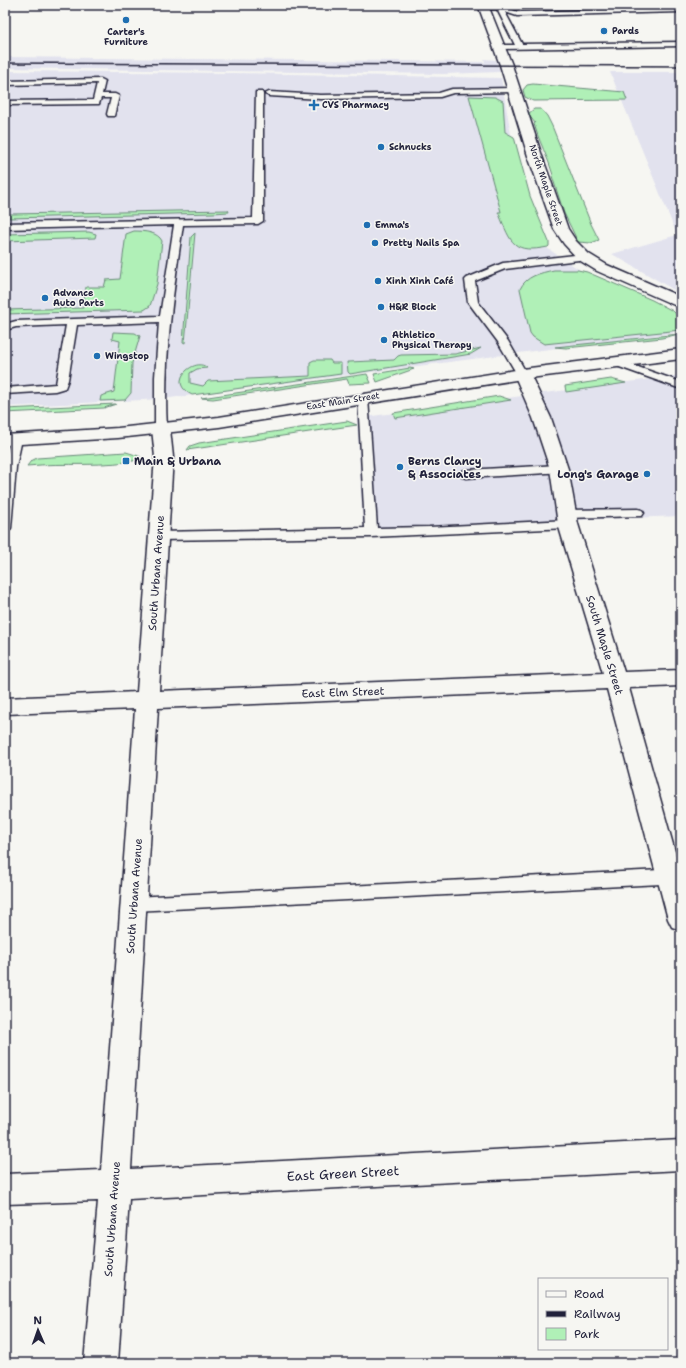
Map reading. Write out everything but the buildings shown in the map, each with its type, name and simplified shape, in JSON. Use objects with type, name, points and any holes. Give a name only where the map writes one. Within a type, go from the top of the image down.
[{"type":"street","name":"North Maple Street","points":[[483,6],[500,47],[561,229],[570,244],[584,257],[602,268],[681,303]]},
{"type":"street","name":"East Main Street","points":[[11,439],[161,429],[219,422],[522,374],[681,354]]},
{"type":"street","name":"South Maple Street","points":[[522,374],[542,418],[559,470],[567,519],[675,876],[681,919]]},
{"type":"street","name":"South Urbana Avenue","points":[[101,1363],[115,1184],[164,457],[161,429]]},
{"type":"street","name":"East Elm Street","points":[[5,706],[681,678]]},
{"type":"street","name":"East Green Street","points":[[5,1189],[160,1183],[681,1155]]},
{"type":"lane","points":[[483,6],[501,6],[517,14],[681,10]]},
{"type":"lane","points":[[501,6],[520,47]]},
{"type":"lane","points":[[500,47],[681,44]]},
{"type":"lane","points":[[5,83],[101,82],[96,102],[8,105]]},
{"type":"lane","points":[[5,226],[258,221],[264,94],[321,97],[440,95],[452,91],[514,90]]},
{"type":"lane","points":[[98,96],[115,96],[111,114]]},
{"type":"lane","points":[[161,429],[158,400],[165,319],[179,222]]},
{"type":"lane","points":[[522,374],[503,342],[473,302],[470,280],[503,266],[584,257]]},
{"type":"lane","points":[[5,323],[16,324],[165,319]]},
{"type":"lane","points":[[5,391],[55,388],[61,386],[72,322]]},
{"type":"lane","points":[[5,327],[16,324]]},
{"type":"lane","points":[[615,362],[681,386]]},
{"type":"lane","points":[[363,398],[371,533]]},
{"type":"lane","points":[[5,528],[11,439]]},
{"type":"lane","points":[[466,474],[559,470]]},
{"type":"lane","points":[[158,536],[429,531],[638,513]]},
{"type":"lane","points":[[134,904],[675,876]]},
{"type":"shaded area","points":[[5,57],[485,62],[484,59],[496,60],[500,72],[444,74],[5,68]]},
{"type":"shaded area","points":[[5,71],[232,73],[501,78],[529,236],[674,333],[162,399],[5,407]]},
{"type":"shaded area","points":[[610,72],[681,72],[681,294],[612,254],[677,235]]},
{"type":"shaded area","points":[[681,375],[681,516],[363,528],[357,418]]},
{"type":"green space","points":[[533,84],[624,92],[627,100],[533,101],[525,97],[523,90],[527,85]]},
{"type":"green space","points":[[469,96],[495,97],[503,101],[505,132],[514,137],[530,196],[549,242],[548,247],[527,249],[520,247],[515,244],[507,232],[498,212],[501,212]]},
{"type":"green space","points":[[534,109],[541,109],[547,116],[552,126],[591,224],[599,240],[591,243],[578,242],[564,213],[552,176],[551,168],[536,131],[535,123],[528,114]]},
{"type":"green space","points":[[228,210],[229,212],[213,213],[9,218],[10,214]]},
{"type":"green space","points":[[134,231],[154,234],[162,241],[157,284],[150,306],[144,310],[5,314],[5,310],[83,308],[86,287],[104,287],[106,280],[120,279],[126,234]]},
{"type":"green space","points":[[89,232],[96,234],[95,238],[5,241],[5,234]]},
{"type":"green space","points":[[195,233],[185,343],[183,342],[191,237]]},
{"type":"green space","points":[[554,270],[578,270],[587,272],[652,300],[673,311],[681,319],[681,330],[544,344],[533,337],[530,333],[520,289],[530,278]]},
{"type":"green space","points":[[113,332],[135,333],[140,336],[132,363],[131,393],[125,400],[100,401],[101,396],[114,392],[120,341],[112,339]]},
{"type":"green space","points":[[679,334],[662,338],[566,348],[555,347]]},
{"type":"green space","points":[[481,348],[471,354],[350,374],[348,372],[347,362],[394,360],[401,355],[455,354]]},
{"type":"green space","points":[[314,360],[330,360],[332,363],[341,363],[341,374],[192,395],[184,389],[181,383],[185,372],[196,365],[202,365],[207,368],[197,369],[190,373],[190,383],[203,386],[208,381],[310,376],[310,362]]},
{"type":"green space","points":[[410,368],[414,369],[377,382],[374,374]]},
{"type":"green space","points":[[367,374],[371,383],[349,384],[347,379],[213,399],[201,398]]},
{"type":"green space","points":[[611,379],[626,383],[566,392],[565,386]]},
{"type":"green space","points":[[499,396],[511,400],[395,418],[393,413]]},
{"type":"green space","points":[[116,404],[104,408],[5,413],[5,409]]},
{"type":"green space","points":[[347,421],[357,425],[187,450],[190,446],[199,443]]},
{"type":"green space","points":[[126,452],[139,456],[143,459],[129,462],[100,464],[27,466],[31,461],[37,458]]},
{"type":"railway","points":[[5,63],[681,66]]},
{"type":"place","name":"Carter's Furniture","points":[[126,20]]},
{"type":"place","name":"Pards","points":[[604,31]]},
{"type":"place","name":"CVS Pharmacy","points":[[314,105]]},
{"type":"place","name":"Schnucks","points":[[381,147]]},
{"type":"place","name":"Emma's","points":[[367,225]]},
{"type":"place","name":"Pretty Nails Spa","points":[[375,243]]},
{"type":"place","name":"Xinh Xinh Café","points":[[378,281]]},
{"type":"place","name":"Advance Auto Parts","points":[[45,298]]},
{"type":"place","name":"H&R Block","points":[[381,307]]},
{"type":"place","name":"Athletico Physical Therapy","points":[[384,340]]},
{"type":"place","name":"Wingstop","points":[[97,356]]},
{"type":"place","name":"Main & Urbana","points":[[126,461]]},
{"type":"place","name":"Berns Clancy & Associates","points":[[400,467]]},
{"type":"place","name":"Long's Garage","points":[[647,474]]}]
